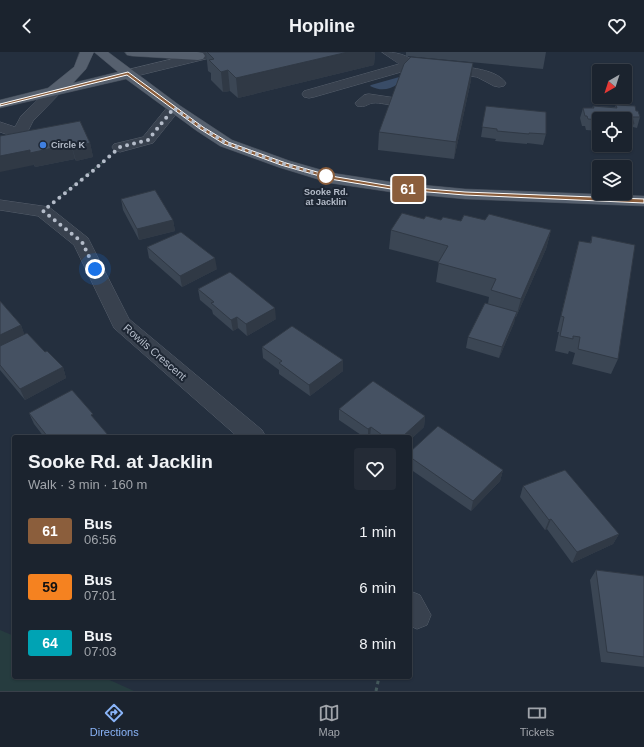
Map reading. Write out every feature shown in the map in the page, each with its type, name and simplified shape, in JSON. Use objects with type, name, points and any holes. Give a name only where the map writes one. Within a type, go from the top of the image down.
[{"type":"main road","points":[[52,92],[69,80],[85,62],[87,52]]},
{"type":"main road","points":[[100,52],[174,108],[226,143],[284,164],[330,178],[391,187],[465,194],[644,201]]},
{"type":"main road","points":[[132,52],[198,56]]},
{"type":"main road","points":[[0,104],[128,74]]},
{"type":"street","points":[[128,74],[217,52]]},
{"type":"street","points":[[389,52],[410,65]]},
{"type":"street","points":[[309,94],[410,65],[429,67],[482,68],[499,83]]},
{"type":"street","points":[[0,127],[20,134],[26,119],[52,92]]},
{"type":"street","points":[[362,103],[369,98],[391,101]]},
{"type":"street","points":[[120,147],[148,140],[174,108]]},
{"type":"street","points":[[0,205],[43,211]]},
{"type":"street","name":"Rowils Crescent","points":[[43,211],[82,242],[121,323],[252,435]]},
{"type":"path","points":[[43,211],[120,147]]},
{"type":"path","points":[[376,691],[379,679]]},
{"type":"green space","points":[[0,630],[12,635],[12,679],[107,679],[134,691],[0,691]]},
{"type":"water","points":[[410,74],[397,85],[387,89],[370,86],[371,85]]},
{"type":"building","points":[[207,52],[348,52],[236,78],[228,70],[221,72],[209,60],[214,59]]},
{"type":"building","points":[[411,57],[473,63],[456,142],[379,132],[404,64]]},
{"type":"building","points":[[616,105],[635,106],[640,117],[632,117],[632,112],[592,112],[592,119],[588,119],[587,116],[585,116],[583,108],[594,108],[593,106],[617,108]]},
{"type":"building","points":[[486,106],[546,112],[546,134],[497,131],[497,129],[482,127]]},
{"type":"building","points":[[80,121],[90,143],[72,147],[71,144],[30,153],[30,150],[0,156],[0,136]]},
{"type":"building","points":[[155,190],[173,220],[137,229],[121,199]]},
{"type":"building","points":[[402,213],[424,219],[426,216],[441,220],[443,217],[461,221],[464,215],[485,220],[489,214],[551,230],[521,299],[491,290],[496,279],[438,263],[448,246],[391,230]]},
{"type":"building","points":[[181,232],[215,258],[180,276],[147,247]]},
{"type":"building","points":[[592,236],[635,245],[618,359],[578,349],[580,337],[573,336],[573,339],[560,336],[564,317],[561,316],[579,241],[591,243]]},
{"type":"building","points":[[230,272],[275,308],[246,324],[237,317],[231,320],[211,303],[214,302],[198,289]]},
{"type":"building","points":[[0,301],[21,325],[0,335]]},
{"type":"building","points":[[485,303],[517,312],[502,347],[468,337]]},
{"type":"building","points":[[292,326],[343,360],[309,385],[279,363],[282,361],[262,347]]},
{"type":"building","points":[[27,333],[45,352],[47,351],[63,367],[20,389],[0,365],[0,346]]},
{"type":"building","points":[[373,381],[425,416],[404,435],[382,435],[371,427],[368,429],[339,409]]},
{"type":"building","points":[[72,390],[93,414],[91,415],[108,435],[46,435],[29,413]]},
{"type":"building","points":[[438,426],[503,470],[473,501],[412,458],[412,450]]},
{"type":"building","points":[[565,470],[619,534],[577,552],[551,519],[549,520],[523,486]]},
{"type":"building","points":[[596,570],[644,576],[644,657],[607,652]]},
{"type":"bus line","name":"61","points":[[0,104],[128,74],[202,128],[226,143],[284,164],[330,178],[391,187],[465,194],[644,201]]},
{"type":"place","name":"Circle K","points":[[43,145]]},
{"type":"place","name":"Sooke Rd. at Jacklin","points":[[326,176]]},
{"type":"route","points":[[95,269],[82,242],[43,211],[120,147],[148,140],[174,108],[226,143],[284,164],[330,178],[326,176]]}]
